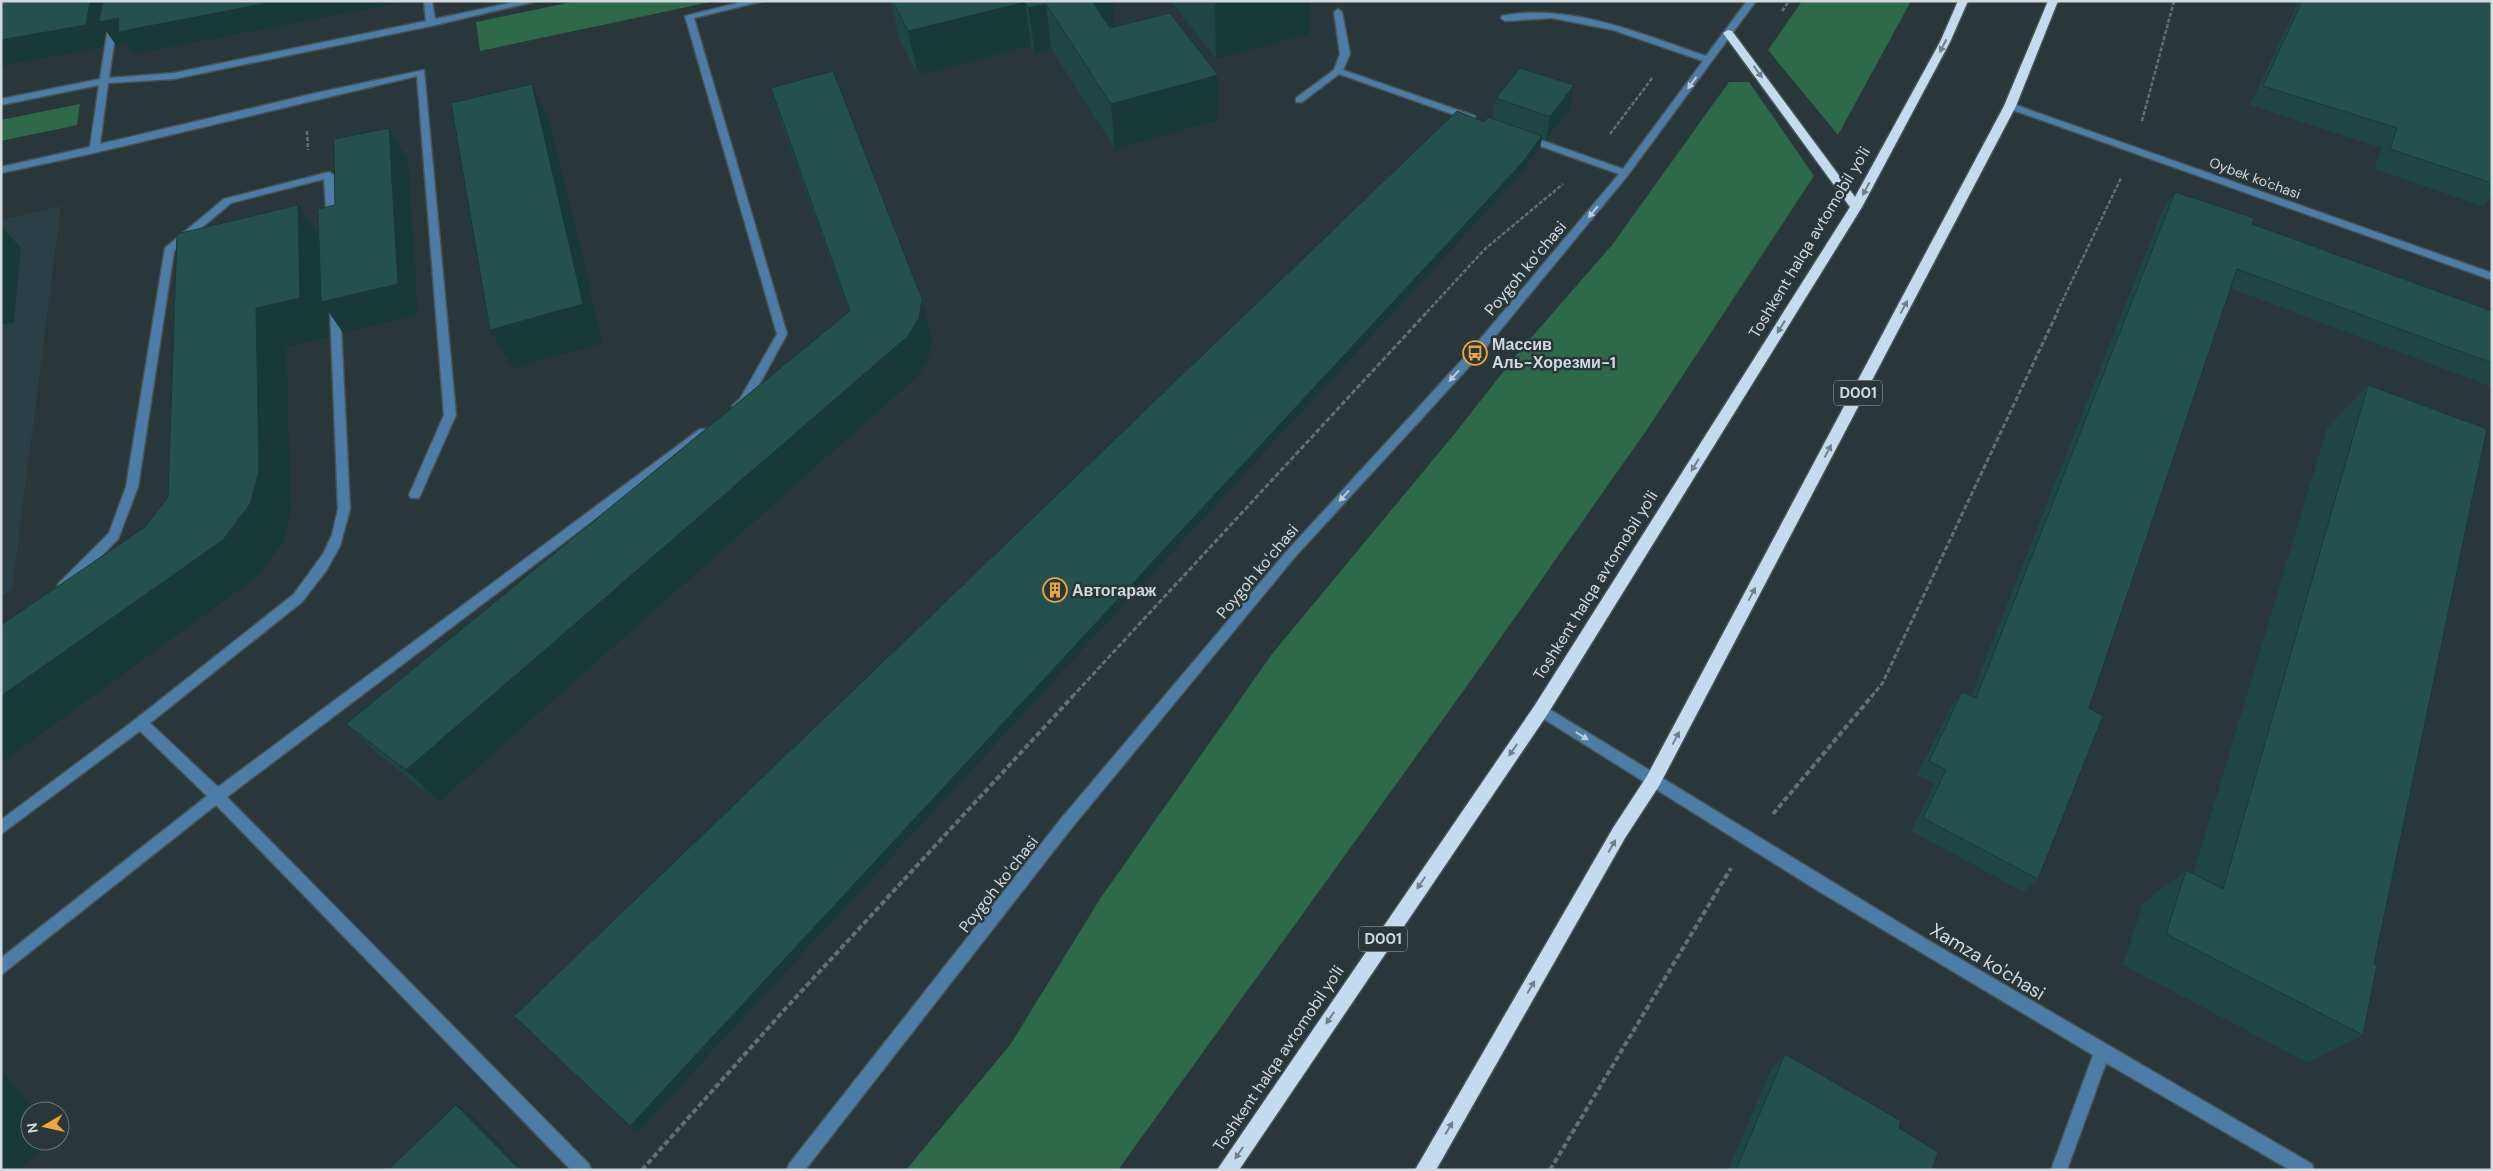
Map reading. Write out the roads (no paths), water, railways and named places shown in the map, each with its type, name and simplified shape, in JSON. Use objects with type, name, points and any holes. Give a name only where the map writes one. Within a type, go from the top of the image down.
[{"type":"highway","name":"Toshkent halqa avtomobil yo'li","points":[[1227,1170],[1541,710],[1856,207],[1945,42],[1963,1]]},
{"type":"highway","name":"D001","points":[[1425,1170],[1619,833],[1653,781],[2010,106],[2053,1]]},
{"type":"highway","points":[[1728,33],[1856,207]]},
{"type":"street","points":[[94,150],[116,1]]},
{"type":"street","points":[[428,1],[431,23]]},
{"type":"street","points":[[1,102],[104,81],[174,76],[534,1]]},
{"type":"street","points":[[728,414],[744,402],[782,334],[689,16],[759,1]]},
{"type":"street","name":"Poygoh koʻchasi","points":[[795,1170],[1065,824],[1290,555],[1475,353],[1625,173],[1752,1]]},
{"type":"street","points":[[1299,100],[1338,71],[1345,54],[1338,12]]},
{"type":"street","points":[[1505,18],[1552,15],[1615,28],[1708,60]]},
{"type":"street","points":[[1338,71],[1478,121]]},
{"type":"street","points":[[1,170],[94,150],[306,97],[421,72],[450,415],[415,495]]},
{"type":"street","name":"Oybek ko'chasi","points":[[2010,106],[2492,277]]},
{"type":"street","points":[[1515,134],[1625,173]]},
{"type":"street","points":[[51,599],[114,536],[132,487],[169,250],[228,201],[330,175],[332,234]]},
{"type":"street","points":[[1,828],[142,723],[298,598],[320,574],[332,552],[341,529],[344,509],[335,293]]},
{"type":"street","points":[[1,968],[217,796],[712,426]]},
{"type":"street","name":"Xamza ko'chasi","points":[[1541,710],[1749,841],[2102,1054],[2306,1170]]},
{"type":"street","points":[[142,723],[217,796],[583,1170]]},
{"type":"street","points":[[2059,1170],[2102,1054]]},
{"type":"place","name":"Массив Аль-Хорезми-1","points":[[1475,353]]},
{"type":"place","name":"Автогараж","points":[[1055,590]]}]
